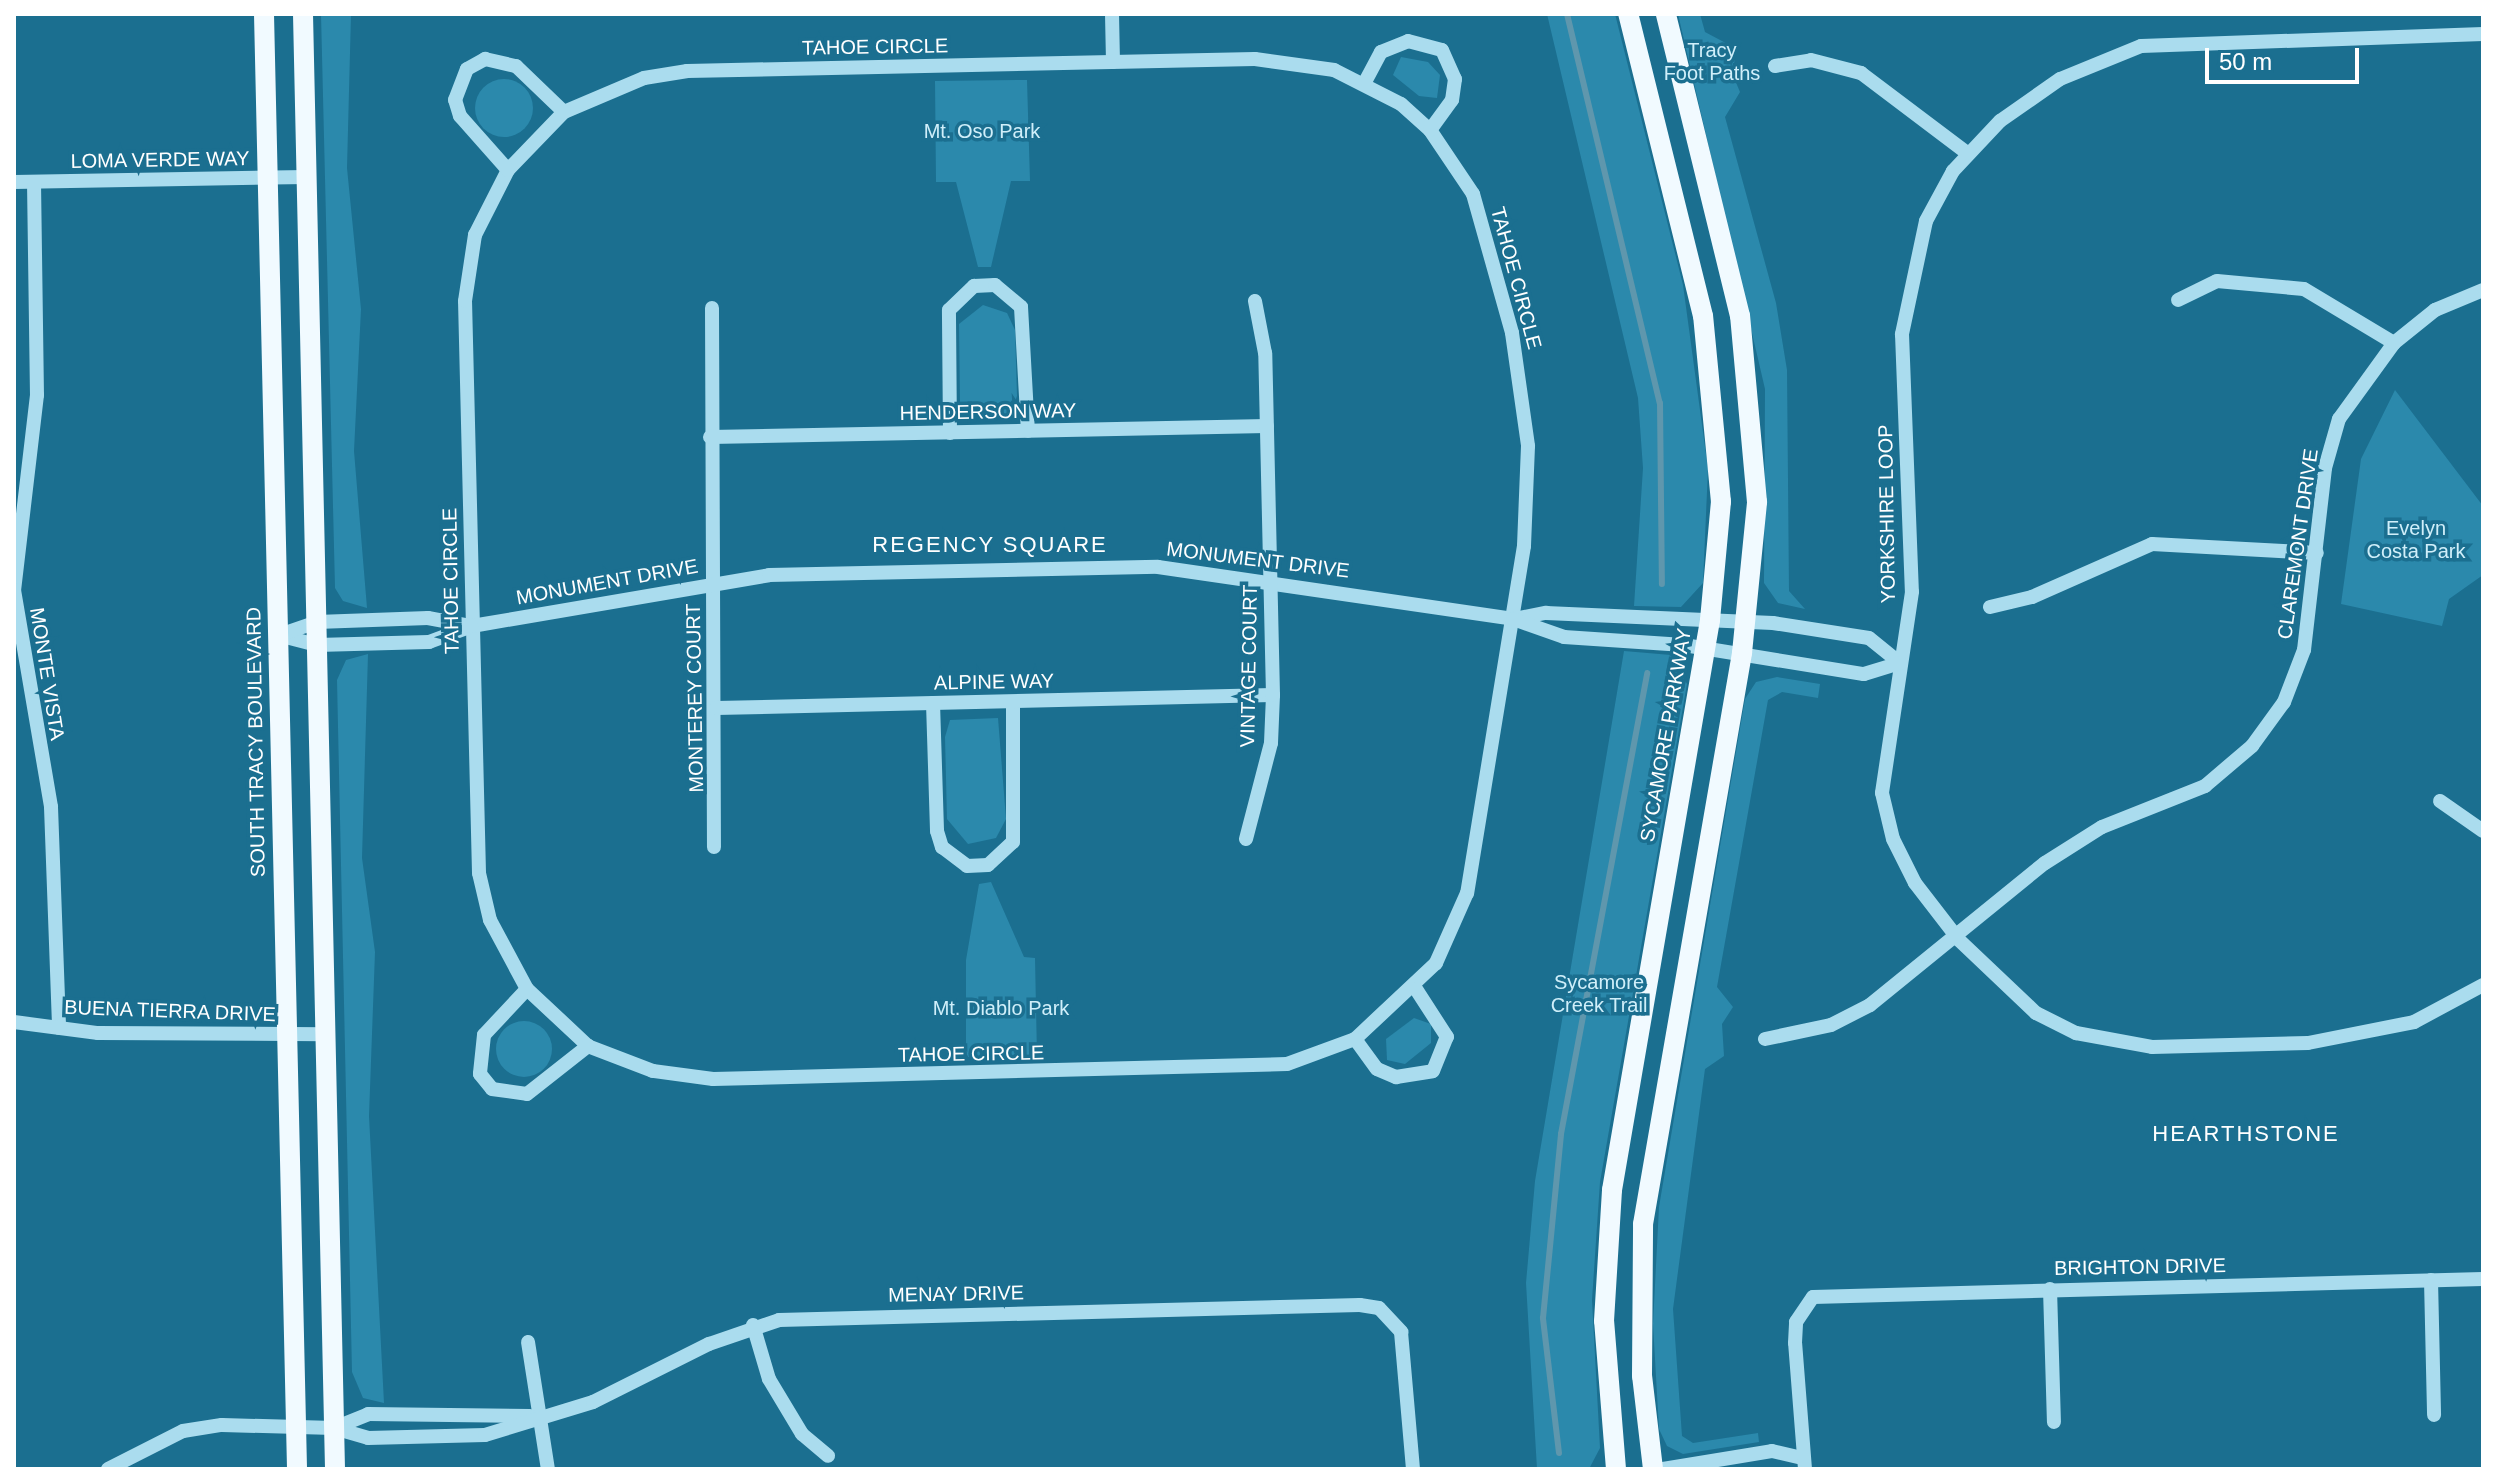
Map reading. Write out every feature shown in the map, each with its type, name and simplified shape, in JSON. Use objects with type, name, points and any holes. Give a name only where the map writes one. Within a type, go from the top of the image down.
[{"type":"main road","name":"SOUTH TRACY BOULEVARD","points":[[264,14],[297,1469]]},
{"type":"main road","points":[[303,14],[335,1469]]},
{"type":"main road","name":"SYCAMORE PARKWAY","points":[[1616,1469],[1604,1321],[1612,1190],[1710,620],[1721,502],[1711,360],[1628,14]]},
{"type":"main road","points":[[1653,1469],[1642,1376],[1643,1224],[1742,653],[1757,502],[1748,363],[1666,14]]},
{"type":"street","points":[[1112,14],[1113,62]]},
{"type":"street","name":"YORKSHIRE LOOP","points":[[2483,34],[2141,46],[2060,79],[1967,153],[1926,221],[1902,334],[1912,592],[1882,793],[1893,839],[1915,883],[1959,940],[2036,1013],[2076,1033],[2152,1047],[2376,1034],[2483,985]]},
{"type":"street","points":[[1365,82],[1381,52],[1408,41],[1442,50],[1455,79],[1452,100],[1430,130]]},
{"type":"street","points":[[508,170],[460,116],[458,85],[467,69],[485,59],[516,66],[564,112]]},
{"type":"street","points":[[1775,66],[1811,60],[1861,73],[1967,153]]},
{"type":"street","name":"TAHOE CIRCLE","points":[[1113,62],[1301,62],[1365,82],[1430,130],[1454,160],[1486,230],[1523,393],[1529,502],[1513,619],[1467,893],[1453,933],[1416,989],[1355,1039],[1287,1064],[1231,1068],[761,1079],[682,1078],[588,1046],[527,989],[490,920],[479,873],[465,301],[475,235],[508,170],[564,112],[644,78],[687,71],[1113,62]]},
{"type":"street","name":"LOMA VERDE WAY","points":[[14,182],[307,177]]},
{"type":"street","name":"MONTE VISTA","points":[[34,182],[37,395],[14,590],[51,807],[59,1028]]},
{"type":"street","points":[[2178,300],[2217,281],[2304,289],[2394,343]]},
{"type":"street","points":[[950,433],[949,310],[974,286],[995,285],[1021,307],[1028,431]]},
{"type":"street","name":"CLAREMONT DRIVE","points":[[1765,1039],[1831,1025],[1959,940],[2045,863],[2102,827],[2205,786],[2252,746],[2284,702],[2304,650],[2325,468],[2339,419],[2394,343],[2435,310],[2483,290]]},
{"type":"street","name":"VINTAGE COURT","points":[[1246,839],[1271,743],[1273,695],[1267,426],[1255,301]]},
{"type":"street","name":"MONTEREY COURT","points":[[712,308],[710,437],[716,708],[714,847]]},
{"type":"street","name":"HENDERSON WAY","points":[[710,437],[1267,426]]},
{"type":"street","points":[[1990,607],[2032,597],[2152,544],[2317,553]]},
{"type":"street","name":"MONUMENT DRIVE","points":[[278,635],[317,645],[429,642],[472,626],[713,583],[855,570],[1103,567],[1271,578],[1513,619],[1545,634],[1705,648],[1864,674],[1900,663]]},
{"type":"street","name":"MONUMENT DRIVE","points":[[1513,619],[1546,613],[1746,621],[1869,638],[1900,663]]},
{"type":"street","name":"MONUMENT DRIVE","points":[[278,635],[317,622],[428,618],[472,626]]},
{"type":"street","name":"ALPINE WAY","points":[[716,708],[1273,695]]},
{"type":"street","points":[[933,703],[937,831],[942,847],[967,866],[988,865],[1013,842],[1013,702]]},
{"type":"street","points":[[2440,801],[2483,831]]},
{"type":"street","points":[[527,989],[484,1035],[480,1074],[492,1089],[527,1094],[588,1046]]},
{"type":"street","points":[[1355,1039],[1377,1069],[1396,1077],[1433,1071],[1447,1037],[1416,989]]},
{"type":"street","name":"BUENA TIERRA DRIVE","points":[[14,1022],[59,1028],[325,1034]]},
{"type":"street","name":"BRIGHTON DRIVE","points":[[1804,1464],[1795,1343],[1802,1308],[1830,1294],[2483,1279]]},
{"type":"street","points":[[2431,1280],[2434,1415]]},
{"type":"street","points":[[2050,1289],[2054,1422]]},
{"type":"street","name":"MENAY DRIVE","points":[[334,1428],[368,1438],[485,1435],[650,1379],[753,1325],[842,1316],[1360,1305],[1392,1317],[1404,1351],[1413,1469]]},
{"type":"street","points":[[753,1325],[769,1379],[802,1434],[828,1456]]},
{"type":"street","points":[[528,1342],[548,1469]]},
{"type":"street","name":"MENAY DRIVE","points":[[334,1428],[368,1414],[538,1417]]},
{"type":"street","points":[[108,1469],[183,1431],[296,1426],[334,1428]]},
{"type":"street","points":[[1663,1469],[1772,1451],[1804,1464]]},
{"type":"street","points":[[1784,1469],[1804,1464]]},
{"type":"green space","points":[[321,14],[351,14],[347,168],[361,309],[354,451],[367,608],[343,601],[335,588]]},
{"type":"green space","points":[[1547,14],[1615,14],[1683,285],[1708,469],[1703,583],[1681,607],[1634,606],[1643,468],[1638,398]]},
{"type":"green space","name":"Tracy Foot Paths","points":[[1678,14],[1700,14],[1705,32],[1737,49],[1732,73],[1740,92],[1725,117],[1776,303],[1787,370],[1789,591],[1805,609],[1778,603],[1764,583],[1765,389]]},
{"type":"green space","points":[[1401,57],[1428,62],[1440,75],[1437,98],[1419,96],[1393,75]]},
{"type":"green space","points":[[504,79],[524,88],[533,108],[524,128],[504,137],[484,128],[475,108],[484,88]]},
{"type":"green space","name":"Mt. Oso Park","points":[[1027,80],[1030,181],[1011,181],[991,267],[978,267],[956,182],[936,182],[935,81]]},
{"type":"green space","points":[[983,305],[1007,313],[1015,330],[1017,396],[1010,416],[965,417],[960,402],[959,324]]},
{"type":"green space","name":"Evelyn Costa Park","points":[[2395,390],[2483,506],[2483,575],[2449,599],[2442,626],[2341,604],[2361,459]]},
{"type":"green space","name":"Sycamore Creek Trail","points":[[1624,651],[1671,655],[1687,684],[1600,1182],[1592,1300],[1600,1448],[1589,1469],[1537,1469],[1526,1283],[1535,1181]]},
{"type":"green space","points":[[368,654],[362,858],[375,952],[369,1116],[384,1403],[363,1398],[352,1372],[337,680],[346,660]]},
{"type":"green space","points":[[1777,677],[1820,684],[1818,698],[1782,692],[1768,700],[1717,987],[1733,1007],[1722,1024],[1724,1056],[1705,1069],[1673,1309],[1682,1436],[1693,1443],[1758,1433],[1759,1442],[1683,1454],[1667,1446],[1659,1429],[1653,1324],[1659,1207],[1745,699],[1756,682]]},
{"type":"green space","points":[[998,718],[1006,819],[996,838],[968,844],[947,819],[945,737],[950,720]]},
{"type":"green space","name":"Mt. Diablo Park","points":[[991,882],[1024,957],[1035,958],[1037,1056],[966,1057],[966,960],[979,884]]},
{"type":"green space","points":[[1414,1018],[1431,1024],[1431,1043],[1405,1064],[1387,1060],[1386,1039]]},
{"type":"green space","points":[[524,1021],[544,1029],[552,1049],[544,1069],[524,1077],[504,1069],[496,1049],[504,1029]]},
{"type":"waterway","points":[[1567,14],[1660,403],[1662,584]]},
{"type":"waterway","points":[[1559,1453],[1543,1318],[1561,1134],[1647,673]]},
{"type":"district","name":"REGENCY SQUARE","points":[[990,545]]},
{"type":"district","name":"HEARTHSTONE","points":[[2246,1134]]}]
